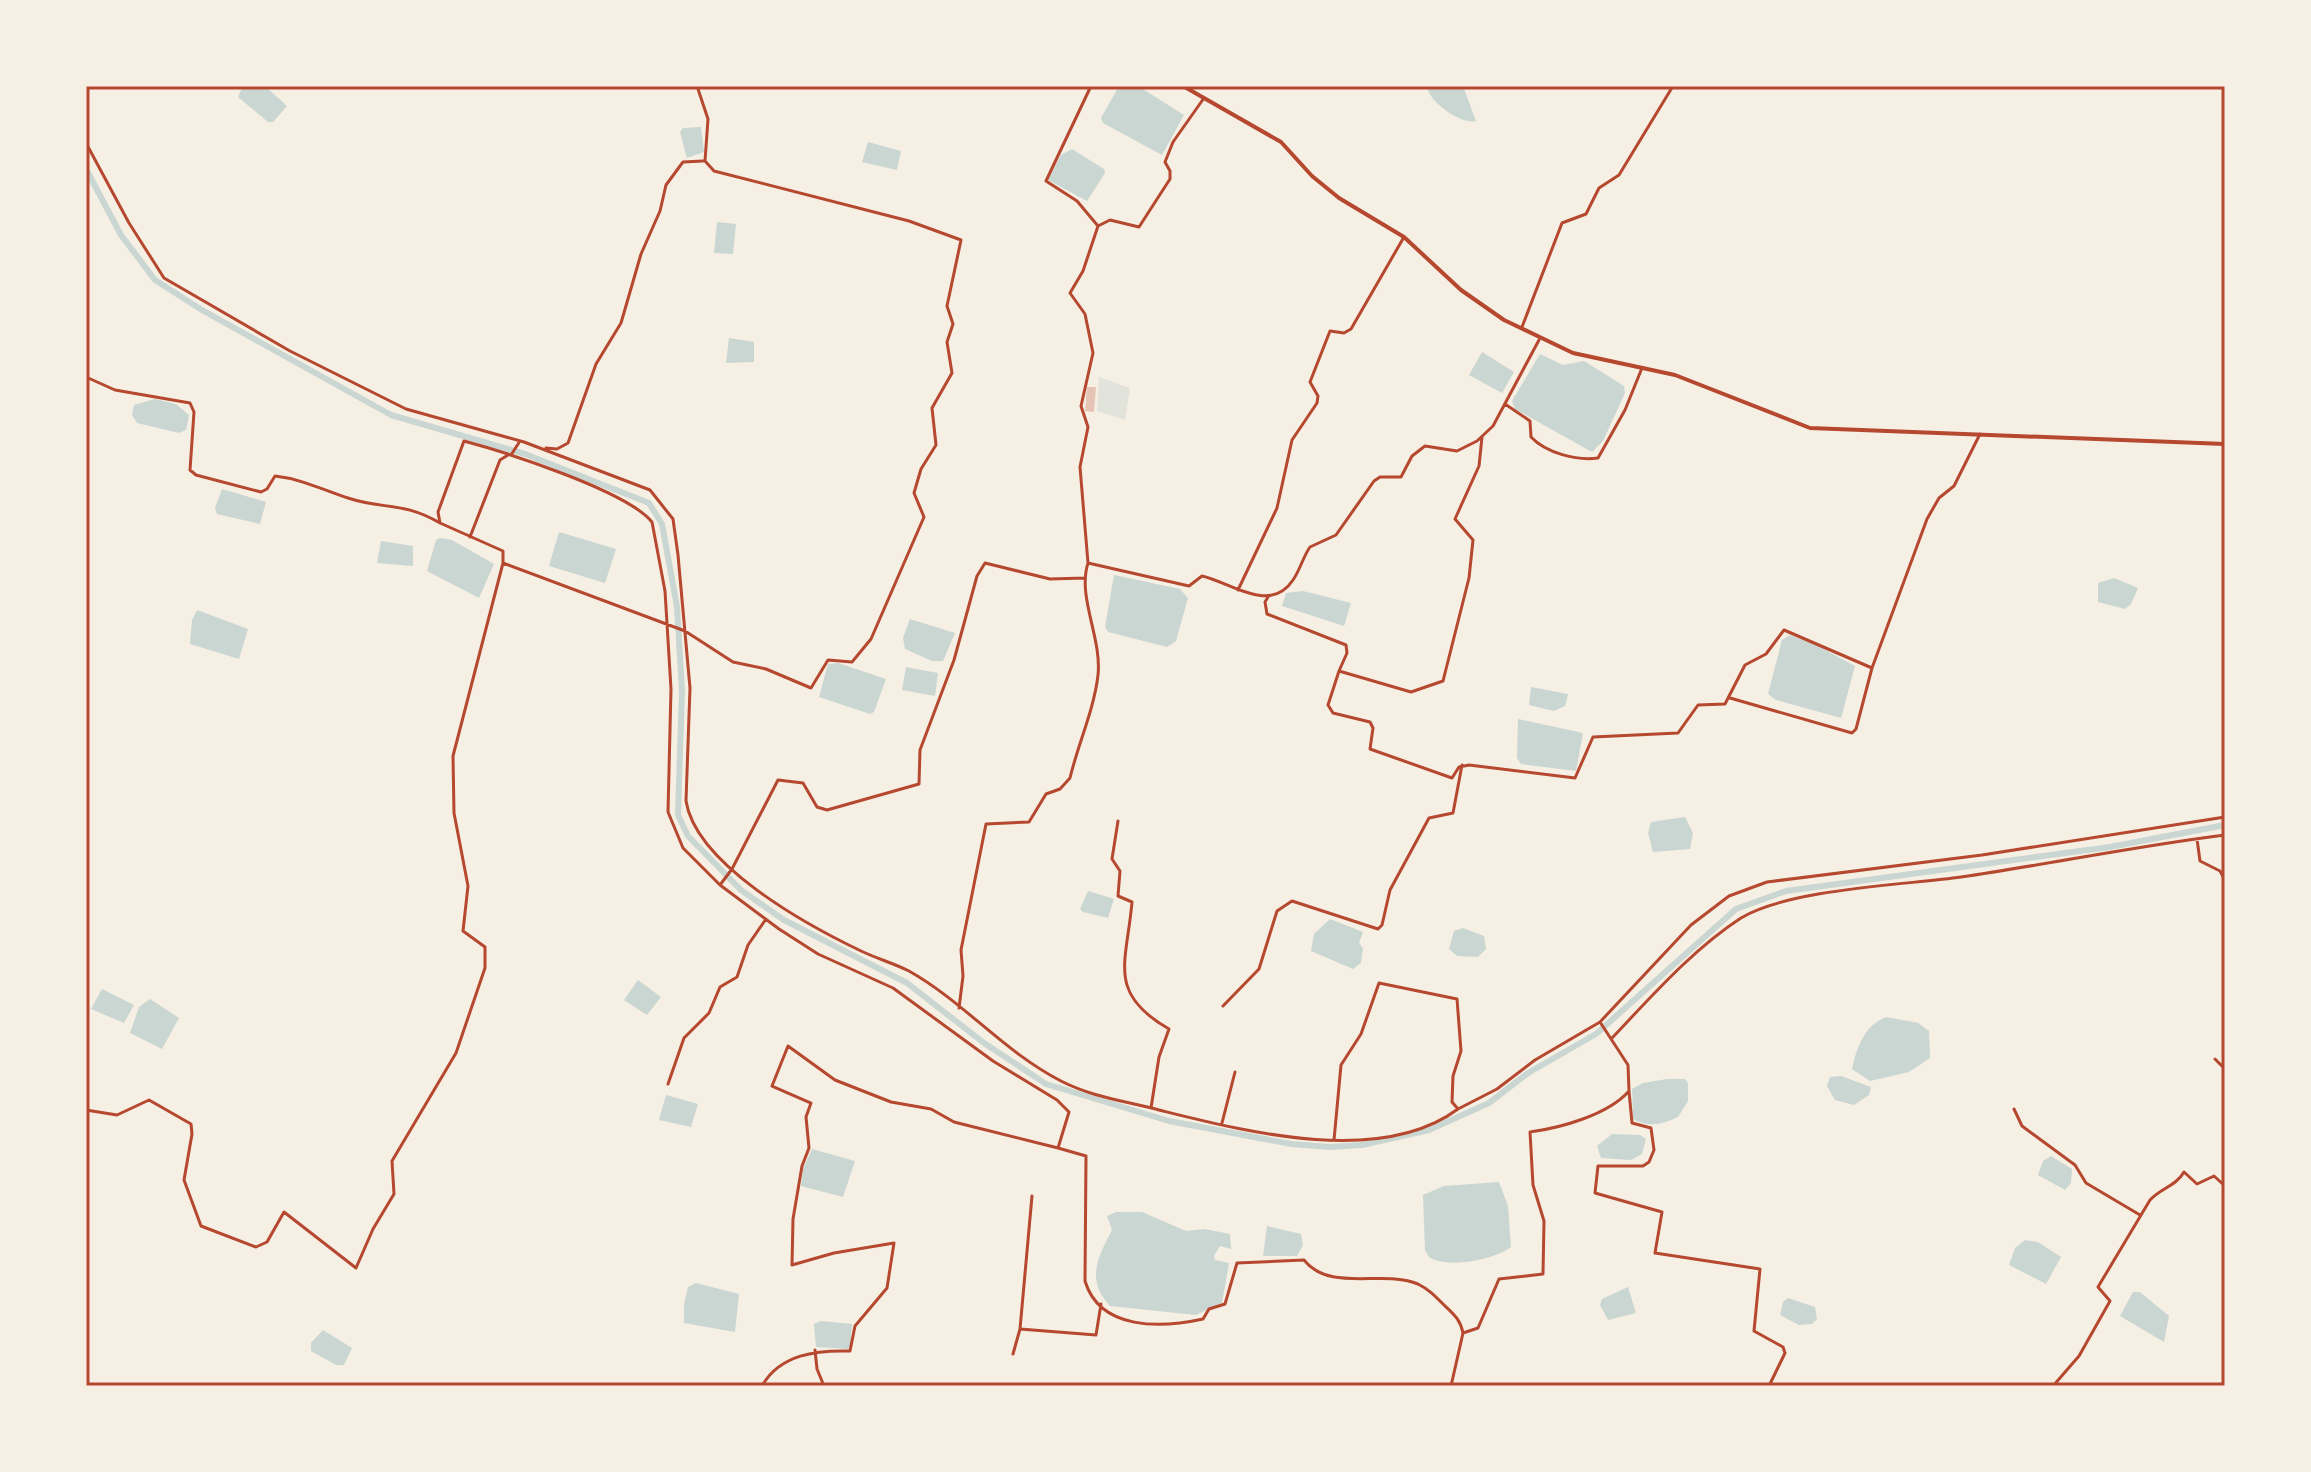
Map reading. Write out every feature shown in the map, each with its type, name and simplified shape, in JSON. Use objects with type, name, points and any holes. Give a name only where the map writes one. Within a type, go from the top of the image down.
[{"type":"street","points":[[503,563],[685,631],[733,662],[766,669],[811,688],[828,660],[852,662],[866,648],[898,584],[924,517],[914,493],[921,469],[936,445],[932,408],[952,373],[947,342],[953,324],[947,306],[961,240],[893,217],[714,171],[705,161],[708,119],[697,86]]},
{"type":"street","points":[[1091,86],[1046,181],[1077,201],[1098,226]]},
{"type":"street","points":[[1183,86],[1264,130],[1339,198],[1404,237],[1461,290],[1539,340],[1573,353],[1675,375],[1810,428],[2225,444]]},
{"type":"street","points":[[1521,329],[1557,231],[1566,220],[1586,214],[1599,188],[1619,175],[1673,86]]},
{"type":"street","points":[[959,1008],[963,976],[961,950],[986,824],[1029,822],[1046,794],[1060,789],[1070,778],[1098,676],[1099,659],[1085,578],[1088,563],[1080,467],[1088,427],[1081,406],[1093,353],[1085,314],[1070,293],[1083,271],[1098,226],[1110,220],[1139,227],[1170,179],[1165,162],[1169,149],[1204,98]]},
{"type":"street","points":[[86,143],[129,223],[164,278],[360,388],[406,409],[557,449],[568,443],[596,364],[621,323],[666,185],[683,162],[705,161]]},
{"type":"street","points":[[1238,590],[1254,550],[1277,508],[1292,440],[1317,403],[1318,396],[1310,382],[1328,334],[1333,330],[1344,333],[1351,329],[1404,237]]},
{"type":"street","points":[[1462,765],[1452,778],[1370,749],[1373,728],[1370,722],[1333,713],[1328,705],[1347,653],[1346,645],[1267,614],[1265,602],[1269,596],[1286,588],[1312,545],[1328,542],[1348,523],[1374,481],[1380,477],[1401,477],[1412,456],[1425,446],[1457,451],[1482,437],[1493,426],[1539,340]]},
{"type":"street","points":[[1505,404],[1530,421],[1531,437],[1544,448],[1581,458],[1598,458],[1625,410],[1642,368]]},
{"type":"street","points":[[86,377],[115,390],[190,403],[194,412],[190,470],[196,475],[261,492],[267,489],[275,476],[296,478],[351,499],[396,504],[503,551],[503,563],[453,756],[454,813],[468,886],[463,931],[485,947],[485,968],[456,1053],[392,1161],[394,1194],[373,1229],[356,1268],[284,1212],[267,1242],[256,1247],[201,1226],[184,1180],[191,1124],[167,1107],[149,1100],[117,1115],[86,1110]]},
{"type":"street","points":[[1730,698],[1852,733],[1856,729],[1872,668],[1927,519],[1939,498],[1954,486],[1980,434]]},
{"type":"street","points":[[1339,671],[1411,692],[1443,681],[1469,578],[1473,540],[1455,519],[1479,466],[1482,437]]},
{"type":"street","points":[[470,538],[500,460],[518,447],[520,441]]},
{"type":"street","points":[[520,441],[650,490],[673,519],[690,688],[686,801],[689,819],[712,851],[732,869],[817,928],[906,969],[990,1035],[1061,1081],[1128,1106],[1151,1108],[1293,1138],[1351,1141],[1413,1129],[1447,1117],[1497,1089],[1535,1060],[1600,1022],[1691,925],[1729,896],[1767,882],[1982,855],[2225,817]]},
{"type":"street","points":[[440,523],[438,512],[461,442],[509,455],[626,502],[645,514],[652,522],[665,591],[671,689],[668,812],[683,848],[720,885],[766,919],[818,954],[893,988],[993,1061],[1057,1100],[1069,1112],[1058,1148]]},
{"type":"street","points":[[720,885],[732,869],[778,780],[803,783],[817,807],[827,810],[919,784],[920,750],[954,660],[977,576],[985,563],[1050,579],[1085,578]]},
{"type":"street","points":[[1088,563],[1189,586],[1202,576],[1238,590],[1269,596]]},
{"type":"street","points":[[1462,765],[1513,768],[1575,778],[1593,737],[1678,733],[1698,705],[1717,706],[1730,698],[1745,665],[1766,654],[1784,630],[1872,668]]},
{"type":"street","points":[[1223,1006],[1259,969],[1277,911],[1284,903],[1292,901],[1378,929],[1382,925],[1390,890],[1430,816],[1453,813],[1462,765]]},
{"type":"street","points":[[1118,821],[1112,859],[1120,871],[1118,896],[1132,902],[1124,963],[1125,984],[1139,1010],[1169,1029],[1159,1057],[1151,1108]]},
{"type":"street","points":[[1612,1038],[1705,947],[1753,913],[1789,901],[2106,856],[2131,848],[2225,835]]},
{"type":"street","points":[[2197,839],[2200,861],[2220,871],[2225,880]]},
{"type":"street","points":[[668,1084],[678,1047],[709,1013],[720,987],[737,977],[748,945],[766,919]]},
{"type":"street","points":[[1334,1141],[1341,1065],[1361,1034],[1379,983],[1457,999],[1461,1051],[1453,1076],[1452,1102],[1458,1109]]},
{"type":"street","points":[[1600,1022],[1628,1065],[1632,1123],[1651,1128],[1654,1150],[1649,1162],[1643,1166],[1598,1166],[1595,1193],[1662,1212],[1655,1253],[1760,1269],[1754,1331],[1783,1347],[1785,1353],[1769,1386]]},
{"type":"street","points":[[762,1386],[767,1377],[790,1360],[815,1350],[850,1351],[855,1326],[887,1288],[894,1243],[834,1253],[792,1265],[790,1244],[802,1166],[809,1148],[806,1117],[811,1103],[772,1086],[788,1046],[835,1080],[891,1102],[931,1109],[954,1122],[1086,1156],[1084,1269],[1088,1291],[1101,1304],[1130,1323],[1179,1324],[1203,1319],[1209,1309],[1222,1307],[1237,1263],[1304,1260],[1315,1272],[1354,1279],[1394,1278],[1415,1282],[1430,1290],[1457,1317],[1463,1333],[1451,1386]]},
{"type":"street","points":[[2215,1059],[2225,1069]]},
{"type":"street","points":[[1221,1124],[1235,1072]]},
{"type":"street","points":[[1463,1333],[1478,1328],[1499,1279],[1543,1274],[1544,1221],[1533,1185],[1530,1132],[1604,1110],[1620,1101],[1629,1091]]},
{"type":"street","points":[[2014,1109],[2022,1126],[2075,1165],[2086,1183],[2140,1215]]},
{"type":"street","points":[[2053,1386],[2079,1356],[2110,1301],[2098,1287],[2140,1215],[2161,1188],[2177,1183],[2184,1172],[2197,1184],[2214,1176],[2225,1186]]},
{"type":"street","points":[[1013,1354],[1020,1329],[1032,1196]]},
{"type":"street","points":[[1020,1329],[1096,1335],[1101,1304]]},
{"type":"street","points":[[815,1350],[817,1369],[824,1386]]},
{"type":"shaded area","points":[[243,86],[265,86],[287,106],[273,122],[268,122],[238,97]]},
{"type":"shaded area","points":[[1119,86],[1138,86],[1184,115],[1162,155],[1103,123],[1101,118]]},
{"type":"shaded area","points":[[1427,86],[1463,86],[1476,121],[1447,111],[1433,99]]},
{"type":"shaded area","points":[[701,127],[704,152],[687,158],[680,132],[683,128]]},
{"type":"shaded area","points":[[868,142],[901,151],[897,170],[862,162]]},
{"type":"shaded area","points":[[1072,149],[1104,169],[1105,173],[1087,201],[1048,180],[1061,155]]},
{"type":"shaded area","points":[[717,222],[736,224],[733,254],[714,253]]},
{"type":"shaded area","points":[[729,338],[754,342],[754,362],[726,363]]},
{"type":"shaded area","points":[[1482,352],[1514,372],[1502,393],[1469,375]]},
{"type":"shaded area","points":[[1540,354],[1563,365],[1584,361],[1624,386],[1625,393],[1603,441],[1592,452],[1515,409],[1512,401]]},
{"type":"shaded area","points":[[1099,377],[1130,388],[1125,420],[1097,411]]},
{"type":"shaded area","points":[[155,399],[176,404],[189,415],[186,430],[179,433],[137,423],[132,415],[134,405]]},
{"type":"shaded area","points":[[222,489],[266,502],[260,524],[217,514],[215,508]]},
{"type":"shaded area","points":[[559,532],[616,549],[605,583],[549,566]]},
{"type":"shaded area","points":[[436,540],[452,540],[494,564],[479,598],[427,571]]},
{"type":"shaded area","points":[[381,541],[413,546],[413,566],[377,563]]},
{"type":"shaded area","points":[[1114,575],[1180,589],[1188,598],[1176,641],[1167,647],[1108,632],[1105,627]]},
{"type":"shaded area","points":[[2114,578],[2138,588],[2131,604],[2125,609],[2098,602],[2098,583]]},
{"type":"shaded area","points":[[1303,591],[1351,603],[1344,626],[1282,606],[1286,593]]},
{"type":"shaded area","points":[[197,610],[248,629],[239,659],[190,644],[192,620]]},
{"type":"shaded area","points":[[910,619],[955,633],[943,661],[932,661],[905,649],[903,638]]},
{"type":"shaded area","points":[[1790,635],[1855,666],[1841,718],[1776,700],[1768,694],[1782,640]]},
{"type":"shaded area","points":[[838,663],[886,679],[874,712],[870,714],[819,697],[828,664]]},
{"type":"shaded area","points":[[906,667],[938,673],[935,696],[902,690]]},
{"type":"shaded area","points":[[1531,687],[1568,694],[1565,706],[1554,711],[1529,705]]},
{"type":"shaded area","points":[[1518,719],[1583,733],[1576,771],[1521,764],[1517,758]]},
{"type":"shaded area","points":[[1685,817],[1693,833],[1690,849],[1653,852],[1648,833],[1651,822]]},
{"type":"shaded area","points":[[1088,891],[1114,899],[1108,918],[1080,909]]},
{"type":"shaded area","points":[[1330,919],[1363,932],[1359,943],[1363,948],[1361,963],[1353,969],[1311,951],[1314,934]]},
{"type":"shaded area","points":[[1463,928],[1484,936],[1486,949],[1478,957],[1457,956],[1449,949],[1454,931]]},
{"type":"shaded area","points":[[638,980],[661,997],[647,1015],[624,1000]]},
{"type":"shaded area","points":[[102,989],[134,1005],[124,1023],[91,1009]]},
{"type":"shaded area","points":[[150,999],[179,1018],[162,1049],[130,1033],[139,1007]]},
{"type":"shaded area","points":[[1886,1017],[1918,1023],[1929,1031],[1930,1058],[1909,1072],[1870,1081],[1852,1069],[1854,1061],[1867,1032]]},
{"type":"shaded area","points":[[1841,1076],[1871,1087],[1869,1095],[1854,1105],[1835,1100],[1827,1086],[1830,1077]]},
{"type":"shaded area","points":[[1685,1079],[1688,1083],[1688,1101],[1678,1117],[1656,1124],[1633,1119],[1632,1089],[1643,1083]]},
{"type":"shaded area","points":[[666,1095],[698,1104],[691,1127],[659,1120]]},
{"type":"shaded area","points":[[1612,1134],[1640,1135],[1646,1139],[1642,1154],[1631,1160],[1601,1158],[1597,1146]]},
{"type":"shaded area","points":[[812,1149],[855,1161],[843,1197],[801,1186],[803,1169]]},
{"type":"shaded area","points":[[2051,1156],[2072,1169],[2071,1183],[2065,1190],[2038,1175],[2043,1161]]},
{"type":"shaded area","points":[[1499,1182],[1508,1206],[1511,1247],[1494,1256],[1458,1263],[1429,1257],[1425,1250],[1423,1195],[1444,1186]]},
{"type":"shaded area","points":[[1116,1212],[1142,1212],[1186,1231],[1205,1229],[1230,1234],[1231,1249],[1220,1246],[1214,1256],[1215,1260],[1229,1263],[1222,1303],[1196,1315],[1110,1306],[1098,1287],[1096,1269],[1112,1230],[1107,1216]]},
{"type":"shaded area","points":[[1267,1226],[1301,1234],[1303,1245],[1297,1256],[1263,1256]]},
{"type":"shaded area","points":[[2025,1240],[2038,1242],[2061,1257],[2046,1284],[2009,1265],[2015,1248]]},
{"type":"shaded area","points":[[696,1283],[739,1294],[735,1332],[684,1323],[688,1287]]},
{"type":"shaded area","points":[[1628,1287],[1636,1313],[1608,1320],[1600,1305],[1602,1299]]},
{"type":"shaded area","points":[[2133,1292],[2140,1292],[2169,1316],[2164,1342],[2120,1316]]},
{"type":"shaded area","points":[[1788,1298],[1815,1307],[1817,1319],[1812,1324],[1799,1325],[1780,1315],[1783,1302]]},
{"type":"shaded area","points":[[820,1321],[852,1324],[850,1349],[816,1347],[814,1324]]},
{"type":"shaded area","points":[[323,1330],[352,1348],[344,1365],[336,1365],[311,1351],[311,1343]]},
{"type":"building","points":[[1087,387],[1096,387],[1094,412],[1085,411]]},
{"type":"waterway","points":[[86,169],[121,235],[155,280],[202,310],[391,415],[525,454],[649,503],[662,524],[677,607],[682,690],[678,815],[688,836],[741,890],[784,920],[907,983],[984,1043],[1046,1084],[1169,1121],[1291,1144],[1330,1147],[1362,1145],[1429,1130],[1489,1103],[1528,1073],[1596,1034],[1736,909],[1786,891],[2110,847],[2225,825]]}]
